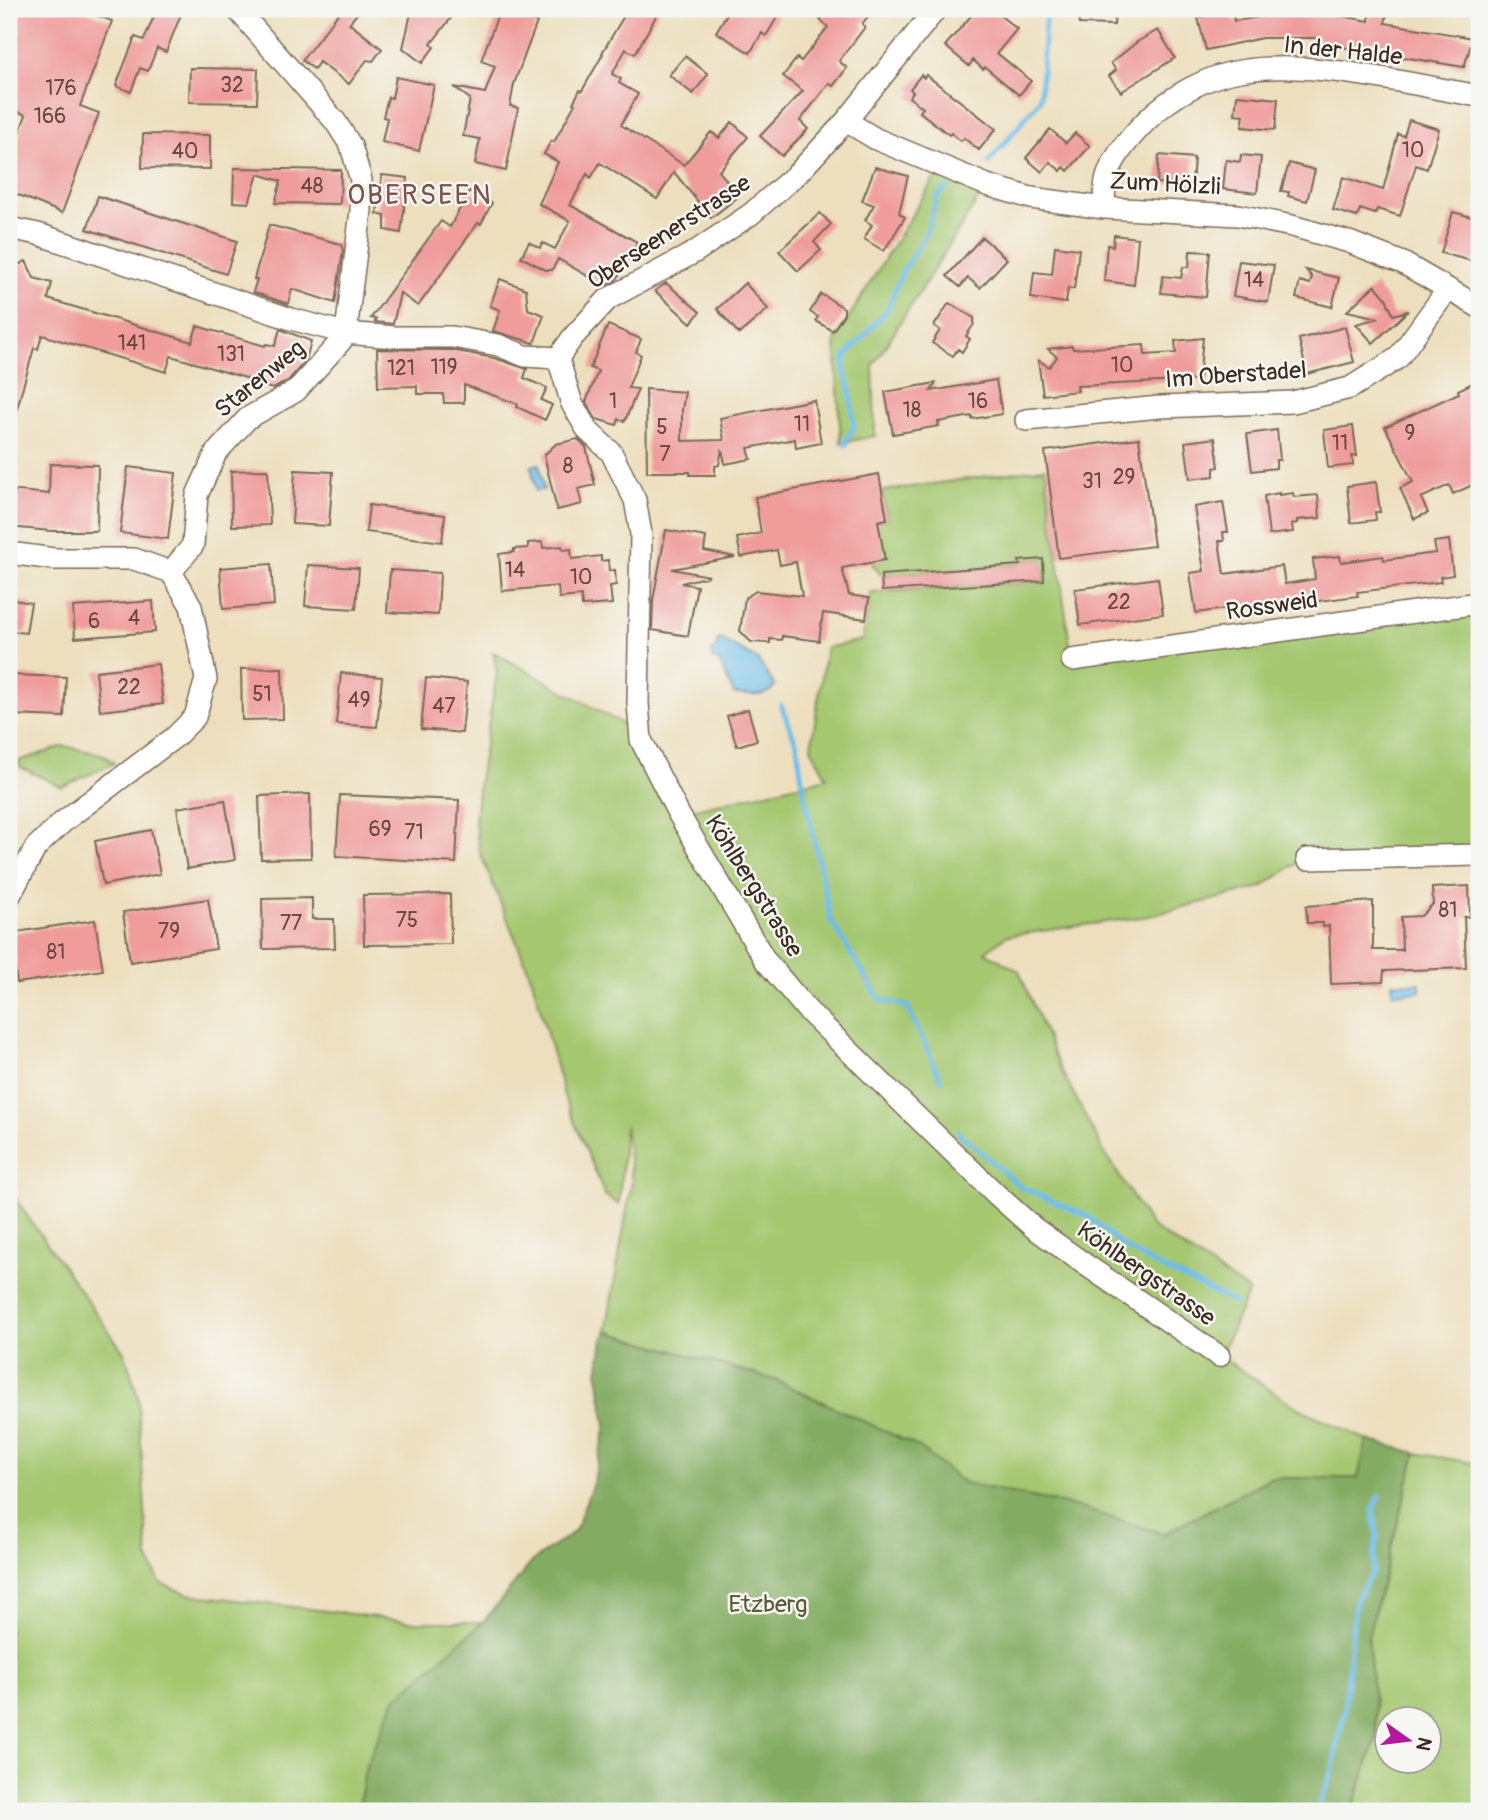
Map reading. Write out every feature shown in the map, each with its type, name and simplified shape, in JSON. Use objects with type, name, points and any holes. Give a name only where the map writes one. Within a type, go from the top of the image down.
[{"type":"street","name":"Starenweg","points":[[171,572],[193,545],[197,495],[216,453],[248,418],[296,391],[330,356],[345,333],[361,211],[360,180],[351,146],[335,121],[237,9]]},
{"type":"street","name":"Oberseenerstrasse","points":[[558,358],[573,337],[608,299],[695,252],[751,214],[798,173],[846,121],[929,11]]},
{"type":"street","name":"In der Halde","points":[[1104,208],[1106,180],[1127,140],[1158,108],[1199,84],[1240,71],[1287,68],[1332,71],[1479,96]]},
{"type":"street","name":"Zum Hölzli","points":[[846,121],[876,139],[987,185],[1031,198],[1104,208],[1238,215],[1349,242],[1403,263],[1479,307]]},
{"type":"street","points":[[9,228],[38,234],[291,319],[345,333],[452,337],[498,345],[526,356],[558,358]]},
{"type":"street","name":"Im Oberstadel","points":[[1026,420],[1160,407],[1293,402],[1350,388],[1398,358],[1448,289]]},
{"type":"street","name":"Köhlbergstrasse","points":[[558,358],[572,404],[588,430],[611,452],[635,500],[641,534],[638,703],[640,740],[678,813],[765,960],[808,1011],[1034,1228],[1220,1356]]},
{"type":"street","points":[[9,553],[54,559],[134,559],[171,572],[191,606],[206,679],[195,717],[175,737],[64,821],[36,847],[9,897]]},
{"type":"street","name":"Rossweid","points":[[1072,660],[1479,603]]},
{"type":"street","points":[[1307,859],[1479,855]]},
{"type":"green space","points":[[942,166],[987,185],[873,366],[875,436],[841,443],[835,340]]},
{"type":"green space","points":[[1045,468],[1072,659],[1479,603],[1479,855],[1307,859],[1262,887],[1149,916],[1006,936],[985,952],[1019,971],[1058,1064],[1104,1152],[1152,1227],[1249,1291],[1220,1356],[1298,1408],[1367,1440],[1358,1478],[1270,1478],[1164,1534],[1070,1505],[964,1483],[917,1446],[775,1380],[606,1331],[632,1181],[625,1126],[619,1205],[605,1195],[565,1099],[532,979],[480,853],[475,822],[497,673],[493,652],[621,723],[641,740],[678,813],[827,778],[811,748],[826,648],[862,640],[871,593],[1044,581],[1042,559],[1020,561],[1020,565],[881,575],[871,562],[878,521],[887,519],[882,491]]},
{"type":"green space","points":[[64,746],[104,755],[114,763],[62,787],[20,767],[19,761]]},
{"type":"green space","points":[[9,1190],[125,1354],[138,1397],[148,1558],[160,1583],[188,1594],[416,1622],[483,1622],[395,1699],[366,1766],[358,1811],[9,1811]]},
{"type":"green space","name":"Etzberg","points":[[607,1332],[775,1380],[917,1446],[964,1483],[1070,1505],[1164,1534],[1270,1478],[1358,1478],[1367,1440],[1416,1453],[1368,1636],[1374,1704],[1372,1704],[1372,1751],[1352,1811],[358,1811],[366,1766],[395,1699],[483,1622],[533,1561],[575,1531],[594,1480],[606,1426],[598,1374],[603,1339]]},
{"type":"green space","points":[[1416,1453],[1479,1464],[1479,1811],[1352,1811],[1372,1751],[1372,1774],[1442,1774],[1442,1704],[1374,1704],[1368,1636]]},
{"type":"water","points":[[539,464],[544,490],[536,491],[531,466]]},
{"type":"water","points":[[721,639],[758,660],[775,686],[767,693],[734,694],[719,661],[712,659],[712,650],[716,649],[717,641]]},
{"type":"water","points":[[1392,983],[1420,983],[1420,992],[1392,993]]},
{"type":"building","points":[[9,9],[80,9],[112,21],[80,106],[99,113],[62,213],[9,191],[9,160],[26,115],[9,108],[9,57],[16,38],[9,35]]},
{"type":"building","points":[[157,9],[183,9],[166,52],[157,48],[148,71],[140,68],[131,92],[116,86],[135,37],[144,40]]},
{"type":"building","points":[[342,9],[361,9],[349,23],[382,49],[373,61],[367,60],[349,84],[319,62],[314,69],[302,60]]},
{"type":"building","points":[[412,9],[458,9],[431,44],[434,47],[422,63],[403,48]]},
{"type":"building","points":[[500,9],[537,22],[514,84],[510,106],[518,108],[506,171],[475,164],[480,139],[463,136],[470,99],[454,87],[485,93],[495,66],[481,61]]},
{"type":"building","points":[[628,9],[660,9],[635,54],[626,49],[612,74],[621,79],[619,83],[638,94],[621,125],[684,165],[711,132],[719,138],[732,122],[748,137],[719,171],[739,196],[711,218],[674,172],[657,199],[600,163],[591,178],[587,174],[570,205],[637,242],[617,279],[605,286],[558,259],[552,270],[546,270],[521,257],[529,242],[540,248],[543,243],[555,249],[570,221],[539,204],[558,162],[544,154],[551,141],[554,142],[580,90],[582,91]]},
{"type":"building","points":[[735,9],[766,9],[778,16],[766,36],[762,33],[750,53],[716,32],[728,12],[732,14]]},
{"type":"building","points":[[829,9],[874,9],[862,24],[865,27],[839,61],[847,68],[833,86],[829,83],[800,121],[808,129],[782,156],[760,136],[803,91],[783,76],[797,58],[801,61],[828,27],[820,20]]},
{"type":"building","points":[[977,9],[992,9],[1017,29],[997,53],[1031,81],[1019,95],[985,67],[983,69],[973,60],[969,66],[945,46]]},
{"type":"building","points":[[1079,9],[1115,9],[1114,25],[1079,24]]},
{"type":"building","points":[[1232,9],[1234,21],[1267,16],[1267,9],[1303,9],[1369,21],[1371,9],[1388,9],[1385,23],[1473,38],[1464,67],[1317,43],[1318,38],[1262,38],[1206,50],[1198,18]]},
{"type":"building","points":[[1158,30],[1175,58],[1121,92],[1109,76],[1116,70],[1111,63],[1137,42]]},
{"type":"building","points":[[685,56],[708,74],[693,94],[669,75]]},
{"type":"building","points":[[190,68],[258,69],[257,103],[189,102]]},
{"type":"building","points":[[921,75],[924,78],[926,75],[996,129],[979,150],[964,138],[961,141],[951,133],[949,135],[920,112],[923,108],[909,97],[913,92],[910,89]]},
{"type":"building","points":[[396,77],[434,85],[419,151],[382,142],[387,118],[383,117],[388,97],[392,98]]},
{"type":"building","points":[[1237,95],[1278,99],[1275,130],[1242,127],[1244,115],[1235,114]]},
{"type":"building","points":[[1409,120],[1439,129],[1427,169],[1416,165],[1400,216],[1377,209],[1375,214],[1360,209],[1357,217],[1333,210],[1343,177],[1383,190],[1398,134],[1404,136]]},
{"type":"building","points":[[1050,129],[1066,143],[1075,133],[1090,146],[1068,171],[1064,167],[1061,171],[1050,162],[1042,172],[1026,158]]},
{"type":"building","points":[[143,134],[210,135],[210,169],[142,168]]},
{"type":"building","points":[[1159,155],[1194,158],[1192,185],[1157,183]]},
{"type":"building","points":[[1241,155],[1261,157],[1257,193],[1223,189],[1226,160],[1240,162]]},
{"type":"building","points":[[1289,163],[1315,170],[1307,201],[1288,196],[1289,192],[1281,191]]},
{"type":"building","points":[[875,167],[908,176],[899,213],[905,217],[884,251],[864,239],[872,225],[865,220],[874,205],[862,201]]},
{"type":"building","points":[[234,168],[341,170],[340,204],[275,203],[281,181],[258,174],[249,203],[233,202]]},
{"type":"building","points":[[382,175],[408,178],[401,233],[385,230],[385,216],[377,214]]},
{"type":"building","points":[[469,191],[492,203],[481,224],[478,223],[418,306],[400,293],[393,324],[375,322],[376,319],[371,318],[441,221],[450,227]]},
{"type":"building","points":[[98,196],[237,241],[226,274],[87,229]]},
{"type":"building","points":[[1453,212],[1479,219],[1479,263],[1441,253]]},
{"type":"building","points":[[820,213],[831,224],[814,242],[821,250],[798,271],[779,251]]},
{"type":"building","points":[[269,225],[341,244],[343,251],[335,303],[292,289],[288,304],[253,292]]},
{"type":"building","points":[[1114,235],[1138,238],[1134,285],[1104,281],[1107,245],[1113,246]]},
{"type":"building","points":[[982,237],[1007,259],[980,288],[968,278],[960,287],[947,276]]},
{"type":"building","points":[[1055,246],[1079,249],[1074,289],[1068,288],[1066,303],[1031,298],[1034,272],[1052,274]]},
{"type":"building","points":[[1190,251],[1210,252],[1206,297],[1161,293],[1163,276],[1181,278],[1183,267],[1189,267]]},
{"type":"building","points":[[26,261],[34,278],[52,283],[48,299],[192,342],[197,326],[265,346],[275,346],[280,329],[311,341],[306,360],[288,381],[273,389],[255,384],[256,381],[171,356],[166,372],[42,335],[38,349],[34,348],[13,422],[9,421],[9,269]]},
{"type":"building","points":[[1239,261],[1274,265],[1268,302],[1233,296]]},
{"type":"building","points":[[1306,270],[1339,278],[1332,307],[1296,298],[1300,281],[1310,284],[1312,277]]},
{"type":"building","points":[[500,279],[526,289],[528,309],[544,315],[534,343],[493,331],[500,310],[490,306]]},
{"type":"building","points":[[666,283],[700,312],[691,323],[655,291]]},
{"type":"building","points":[[745,283],[768,309],[739,334],[717,309]]},
{"type":"building","points":[[1375,285],[1386,298],[1393,315],[1408,311],[1373,343],[1356,324],[1379,318],[1347,311]]},
{"type":"building","points":[[821,294],[844,308],[844,314],[833,331],[816,321],[818,317],[810,312]]},
{"type":"building","points":[[949,303],[974,318],[974,324],[966,336],[970,339],[962,352],[958,349],[953,356],[932,343],[940,330],[934,326]]},
{"type":"building","points":[[608,325],[641,339],[636,352],[641,355],[628,388],[638,389],[625,421],[619,419],[617,425],[596,419],[586,402],[598,371],[590,368]]},
{"type":"building","points":[[1345,327],[1354,362],[1307,374],[1299,339]]},
{"type":"building","points":[[1203,338],[1199,380],[1077,386],[1078,391],[1043,395],[1038,360],[1049,367],[1057,357],[1048,349],[1144,345],[1145,355],[1176,353],[1175,341]]},
{"type":"building","points":[[377,349],[451,350],[494,358],[527,369],[524,378],[547,388],[541,400],[552,405],[545,420],[517,407],[518,404],[464,385],[464,403],[444,403],[443,394],[417,394],[417,386],[378,387]]},
{"type":"building","points":[[996,380],[1002,414],[938,422],[939,426],[893,434],[885,392],[936,383],[931,391]]},
{"type":"building","points":[[1479,380],[1479,482],[1453,494],[1449,485],[1421,498],[1428,513],[1414,519],[1400,488],[1413,482],[1385,427],[1459,393],[1458,390]]},
{"type":"building","points":[[646,389],[685,392],[682,441],[724,440],[720,418],[814,400],[821,443],[796,448],[795,439],[748,448],[751,459],[725,464],[722,449],[719,465],[715,466],[715,475],[647,472]]},
{"type":"building","points":[[1353,426],[1357,456],[1352,456],[1353,465],[1328,468],[1324,430]]},
{"type":"building","points":[[1277,430],[1280,460],[1276,460],[1276,468],[1252,471],[1247,434]]},
{"type":"building","points":[[1139,438],[1154,546],[1059,558],[1045,451]]},
{"type":"building","points":[[1215,438],[1219,467],[1214,468],[1214,476],[1190,479],[1185,442]]},
{"type":"building","points":[[578,439],[586,447],[595,485],[578,489],[582,504],[557,510],[544,455],[556,444]]},
{"type":"building","points":[[50,464],[98,465],[97,531],[9,527],[9,490],[49,494]]},
{"type":"building","points":[[128,467],[176,473],[168,539],[120,533]]},
{"type":"building","points":[[268,470],[270,525],[232,526],[231,471]]},
{"type":"building","points":[[295,470],[333,472],[329,526],[292,524]]},
{"type":"building","points":[[879,474],[887,519],[878,521],[885,560],[842,568],[849,595],[869,598],[866,619],[823,613],[819,641],[782,636],[782,640],[770,639],[770,643],[751,642],[740,631],[745,598],[756,591],[802,596],[796,562],[780,565],[777,550],[741,557],[737,538],[761,533],[755,497]]},
{"type":"building","points":[[1376,482],[1380,512],[1375,512],[1376,520],[1351,523],[1347,486]]},
{"type":"building","points":[[1293,493],[1294,497],[1318,495],[1320,518],[1297,520],[1297,523],[1292,524],[1293,532],[1269,535],[1264,496]]},
{"type":"building","points":[[1223,502],[1228,532],[1223,532],[1224,541],[1219,541],[1224,574],[1282,566],[1285,584],[1315,579],[1313,559],[1340,556],[1341,562],[1383,556],[1384,560],[1436,553],[1434,542],[1449,540],[1453,575],[1440,577],[1441,582],[1357,592],[1358,596],[1256,609],[1255,605],[1196,613],[1190,573],[1204,571],[1194,507]]},
{"type":"building","points":[[369,505],[445,515],[442,542],[366,532]]},
{"type":"building","points":[[666,530],[706,537],[704,551],[735,557],[672,569],[709,576],[681,583],[697,586],[688,636],[652,630],[653,600]]},
{"type":"building","points":[[542,542],[543,548],[562,546],[563,550],[571,549],[572,559],[601,556],[601,561],[608,560],[609,571],[615,570],[616,585],[610,586],[612,604],[582,606],[581,596],[559,598],[558,586],[502,591],[499,554],[528,548],[528,543]]},
{"type":"building","points":[[1043,559],[1044,581],[882,591],[881,575],[1020,565],[1019,561]]},
{"type":"building","points":[[271,564],[274,605],[223,609],[220,568]]},
{"type":"building","points":[[308,565],[359,568],[356,609],[305,606]]},
{"type":"building","points":[[390,570],[440,573],[438,615],[387,612]]},
{"type":"building","points":[[1158,578],[1163,614],[1080,625],[1075,589]]},
{"type":"building","points":[[9,599],[31,603],[26,633],[9,631]]},
{"type":"building","points":[[153,601],[155,632],[75,638],[73,607]]},
{"type":"building","points":[[158,664],[163,704],[100,711],[96,671]]},
{"type":"building","points":[[282,668],[283,719],[242,720],[241,669]]},
{"type":"building","points":[[341,673],[382,677],[377,727],[336,724]]},
{"type":"building","points":[[9,675],[66,677],[64,717],[9,715]]},
{"type":"building","points":[[426,678],[467,682],[462,733],[421,729]]},
{"type":"building","points":[[748,709],[757,740],[737,746],[727,716]]},
{"type":"building","points":[[310,794],[311,858],[261,859],[259,796]]},
{"type":"building","points":[[340,795],[459,800],[456,863],[336,856]]},
{"type":"building","points":[[225,800],[235,860],[187,869],[177,808]]},
{"type":"building","points":[[151,830],[160,874],[103,885],[95,841]]},
{"type":"building","points":[[1469,886],[1470,917],[1464,917],[1466,968],[1384,971],[1383,982],[1331,984],[1329,926],[1323,927],[1323,923],[1307,923],[1306,906],[1373,901],[1373,950],[1402,950],[1401,917],[1421,916],[1433,904],[1432,888]]},
{"type":"building","points":[[450,894],[451,944],[364,945],[363,895]]},
{"type":"building","points":[[312,898],[312,919],[334,919],[335,948],[263,949],[262,899]]},
{"type":"building","points":[[208,899],[216,949],[130,962],[123,912]]},
{"type":"building","points":[[95,920],[103,970],[17,983],[10,933]]},
{"type":"waterway","points":[[989,162],[1040,100],[1046,9]]},
{"type":"waterway","points":[[846,445],[845,441],[854,428],[850,387],[844,370],[845,357],[887,310],[902,272],[926,234],[937,197],[947,187]]},
{"type":"waterway","points":[[781,705],[797,745],[831,921],[880,1000],[907,1006],[941,1080]]},
{"type":"waterway","points":[[958,1132],[1021,1187],[1089,1217],[1124,1247],[1235,1303]]},
{"type":"waterway","points":[[1317,1811],[1332,1771],[1344,1713],[1355,1602],[1372,1573],[1377,1535],[1373,1509],[1380,1496]]},
{"type":"district","name":"OBERSEEN","points":[[420,195]]}]
